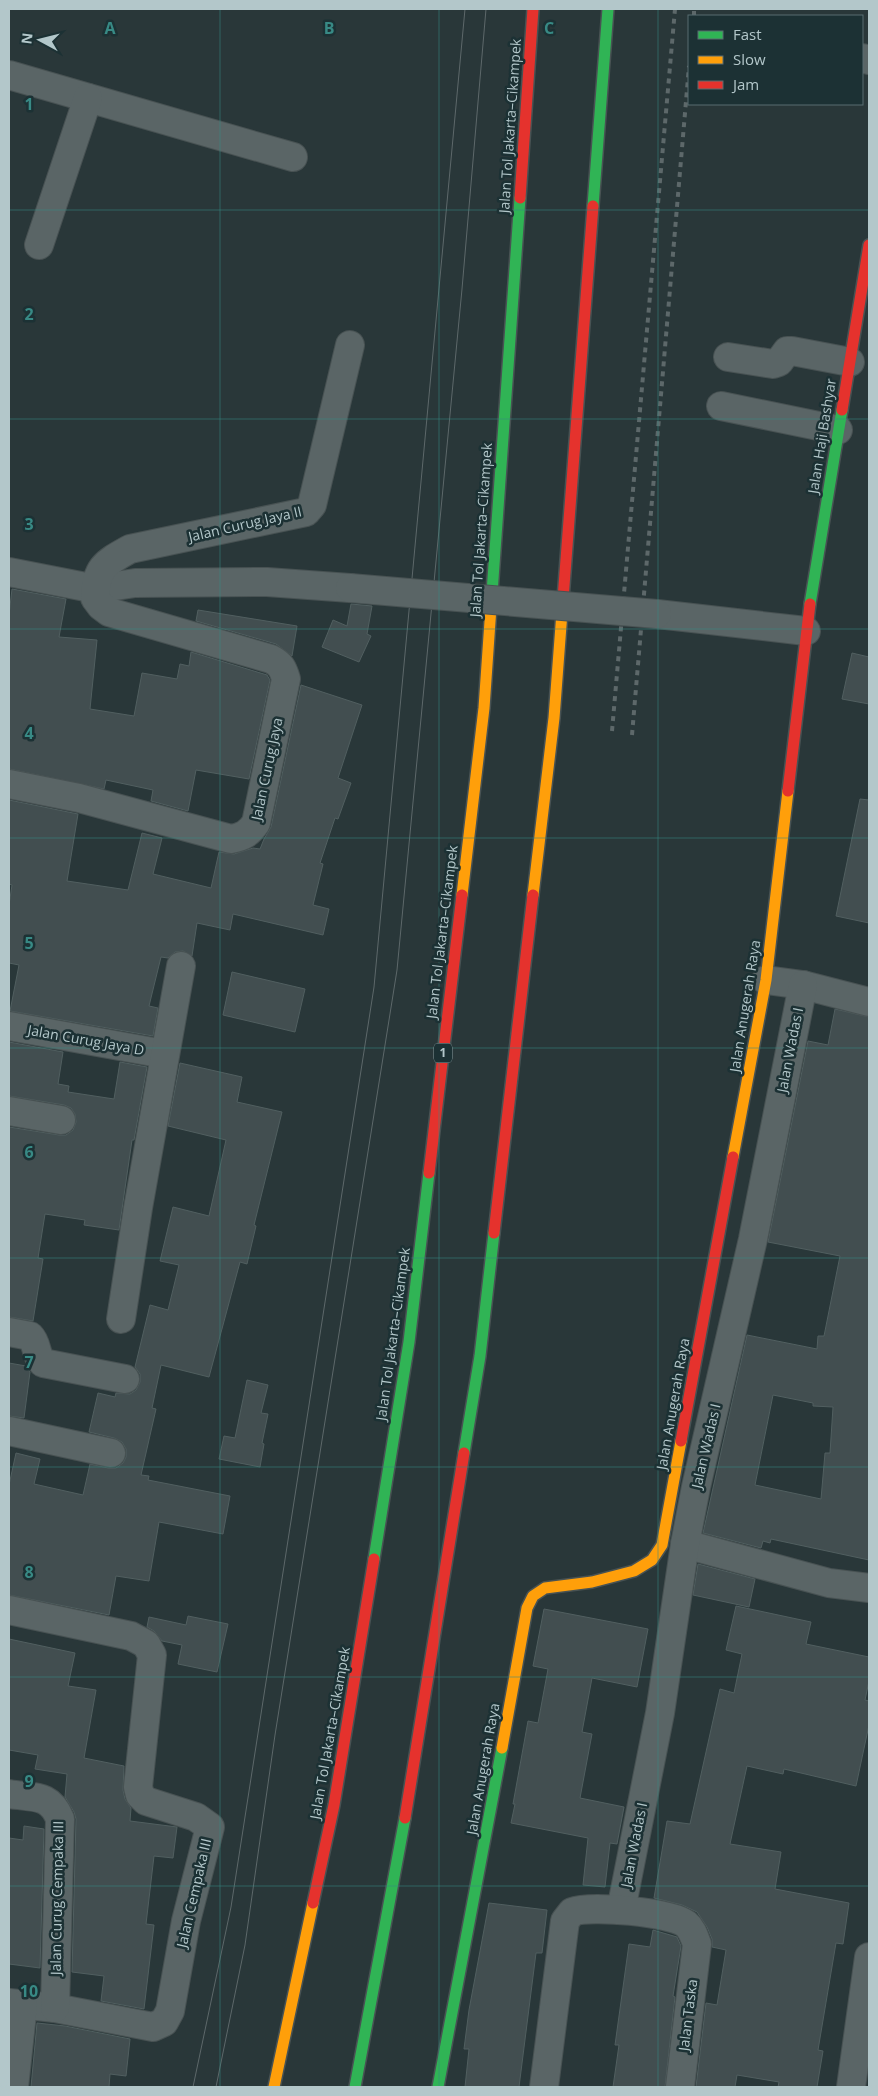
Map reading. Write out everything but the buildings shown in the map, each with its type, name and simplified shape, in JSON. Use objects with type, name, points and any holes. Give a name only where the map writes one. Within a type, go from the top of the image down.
[{"type":"main road","name":"Jalan Tol Jakarta–Cikampek","points":[[274,2087],[334,1805],[409,1342],[484,708],[533,9]]},
{"type":"main road","points":[[355,2087],[405,1820],[480,1356],[554,718],[608,9]]},
{"type":"main road","name":"Jalan Haji Bashyar","points":[[806,631],[838,430],[850,362],[865,295],[869,246]]},
{"type":"main road","name":"Jalan Anugerah Raya","points":[[438,2087],[488,1828],[527,1608],[533,1596],[545,1588],[592,1582],[634,1572],[652,1560],[662,1545],[766,980],[806,631]]},
{"type":"street","points":[[9,75],[293,157]]},
{"type":"street","points":[[39,245],[88,98]]},
{"type":"street","name":"Jalan Curug Jaya II","points":[[96,589],[98,573],[110,560],[130,549],[306,512],[312,505],[350,345]]},
{"type":"street","points":[[728,357],[773,364],[779,362],[787,351],[792,351],[850,362]]},
{"type":"street","points":[[721,406],[838,430]]},
{"type":"street","points":[[9,572],[96,589],[135,583],[267,582],[657,614],[806,631]]},
{"type":"street","name":"Jalan Curug Jaya","points":[[9,784],[79,798],[231,839],[241,837],[250,832],[256,823],[286,679],[284,669],[279,663],[271,659],[110,612],[101,606],[95,598],[96,589]]},
{"type":"street","points":[[121,1319],[164,1054],[181,966]]},
{"type":"street","points":[[766,980],[803,985],[869,1002]]},
{"type":"street","name":"Jalan Wadas I","points":[[620,1910],[660,1713],[685,1544],[696,1487],[753,1239],[803,985]]},
{"type":"street","name":"Jalan Curug Jaya D","points":[[9,1026],[164,1054]]},
{"type":"street","points":[[9,1111],[61,1120]]},
{"type":"street","points":[[9,1332],[30,1336],[35,1344],[37,1356],[44,1363],[125,1380]]},
{"type":"street","points":[[9,1431],[111,1453]]},
{"type":"street","points":[[685,1544],[829,1583],[869,1588]]},
{"type":"street","name":"Jalan Cempaka III","points":[[9,1610],[131,1636],[146,1644],[152,1655],[139,1768],[138,1787],[140,1795],[146,1801],[196,1817],[210,1827],[186,1921],[170,2011],[164,2022],[153,2028],[56,2008],[16,2004]]},
{"type":"street","name":"Jalan Curug Cempaka III","points":[[9,1794],[46,1800],[55,1808],[60,1820],[56,2008]]},
{"type":"street","points":[[544,2087],[565,1921],[572,1912],[577,1910],[620,1910]]},
{"type":"street","name":"Jalan Taska","points":[[620,1910],[672,1918],[685,1923],[692,1931],[697,1944],[680,2087]]},
{"type":"street","points":[[851,2087],[869,1957]]},
{"type":"street","points":[[14,2087],[16,2004]]},
{"type":"tram line","points":[[193,2087],[231,1907],[374,987],[465,9]]},
{"type":"tram line","points":[[216,2087],[245,1945],[275,1735],[397,970],[462,289],[486,9]]},
{"type":"railway","points":[[612,731],[675,9]]},
{"type":"railway","points":[[694,9],[694,15]]},
{"type":"railway","points":[[632,735],[688,78]]},
{"type":"traffic: fast","points":[[593,206],[608,9]]},
{"type":"traffic: fast","points":[[491,607],[520,198]]},
{"type":"traffic: fast","points":[[810,604],[842,410]]},
{"type":"traffic: fast","points":[[374,1559],[409,1342],[429,1173]]},
{"type":"traffic: fast","points":[[464,1453],[480,1356],[494,1233]]},
{"type":"traffic: fast","points":[[438,2087],[502,1748]]},
{"type":"traffic: fast","points":[[355,2087],[405,1818]]},
{"type":"traffic: slow","points":[[462,895],[484,708],[491,607]]},
{"type":"traffic: slow","points":[[533,895],[554,718],[562,612]]},
{"type":"traffic: slow","points":[[733,1157],[766,980],[788,791]]},
{"type":"traffic: slow","points":[[502,1748],[527,1608],[533,1596],[545,1588],[592,1582],[634,1571],[652,1560],[662,1545],[681,1441]]},
{"type":"traffic: slow","points":[[274,2087],[313,1903]]},
{"type":"traffic: jam","points":[[520,198],[533,9]]},
{"type":"traffic: jam","points":[[562,612],[593,206]]},
{"type":"traffic: jam","points":[[842,410],[869,245]]},
{"type":"traffic: jam","points":[[788,791],[810,604]]},
{"type":"traffic: jam","points":[[429,1173],[462,895]]},
{"type":"traffic: jam","points":[[494,1233],[533,895]]},
{"type":"traffic: jam","points":[[681,1441],[733,1157]]},
{"type":"traffic: jam","points":[[405,1818],[464,1453]]},
{"type":"traffic: jam","points":[[313,1903],[334,1805],[374,1559]]}]
